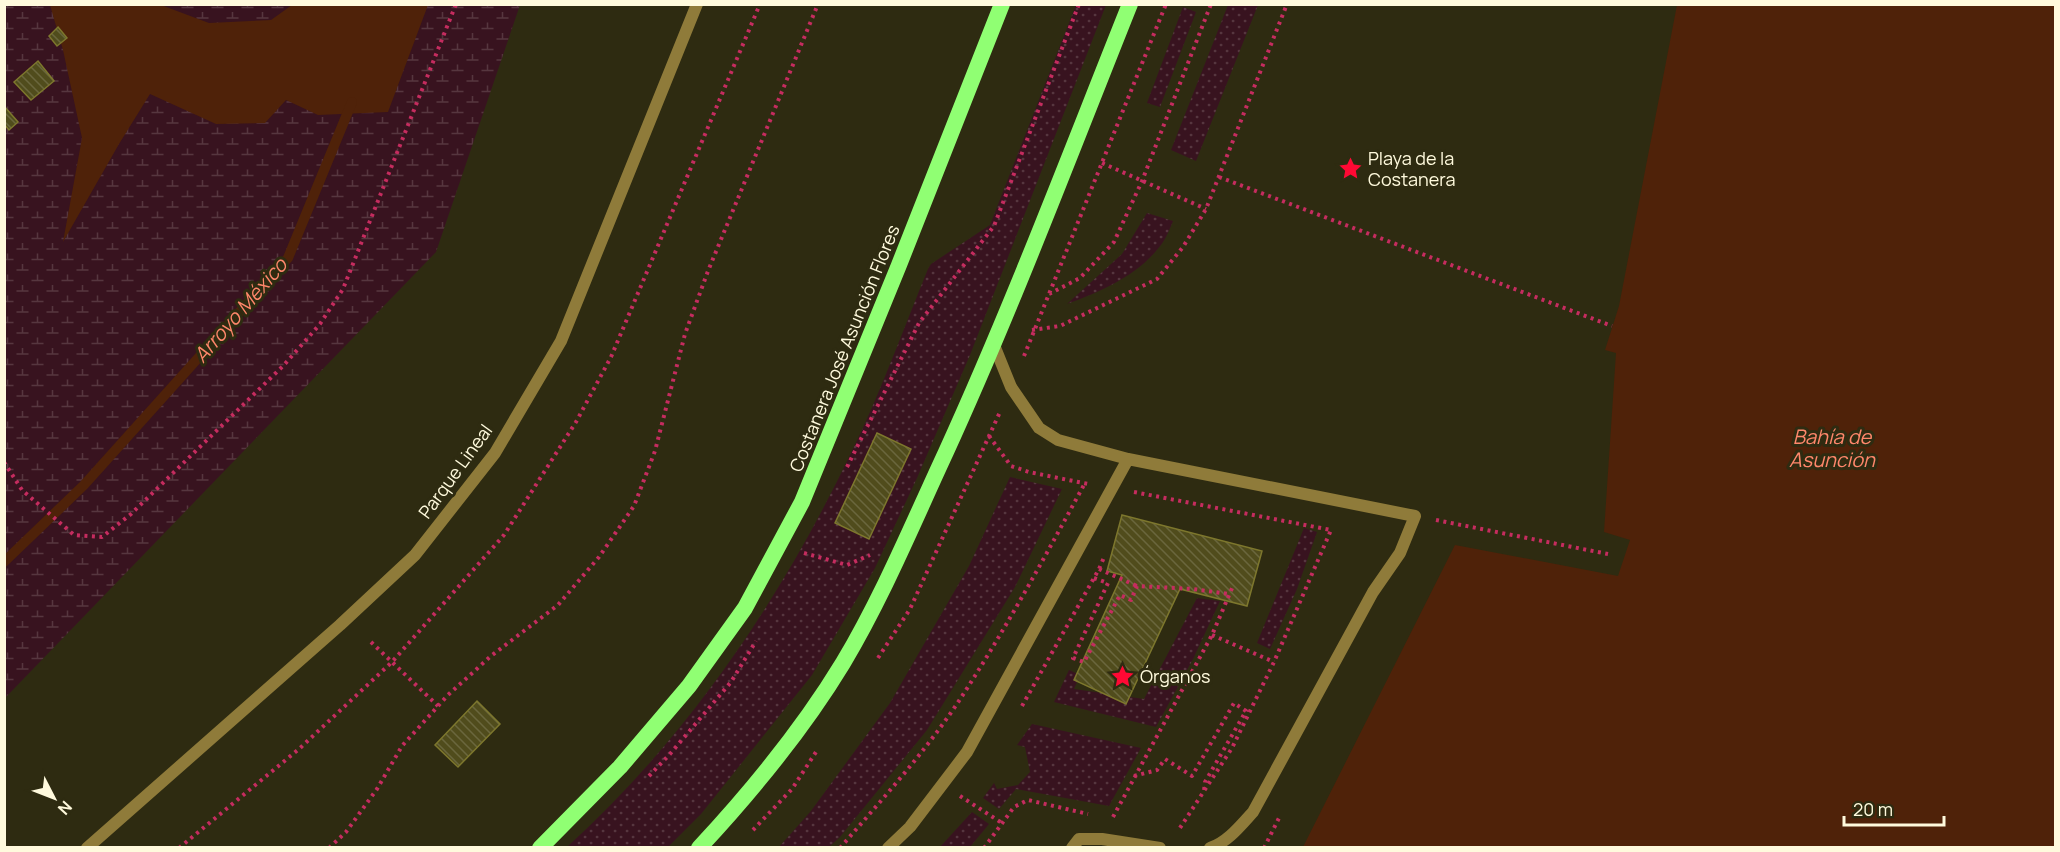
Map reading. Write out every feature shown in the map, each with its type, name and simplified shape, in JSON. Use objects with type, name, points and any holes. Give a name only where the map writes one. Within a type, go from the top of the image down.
[{"type":"highway","name":"Costanera José Asunción Flores","points":[[540,848],[620,767],[689,686],[745,608],[802,502],[904,254],[1002,4]]},
{"type":"highway","points":[[699,848],[788,743],[843,663],[894,565],[994,345],[1130,4]]},
{"type":"street","name":"Parque Lineal","points":[[87,848],[340,625],[415,555],[495,453],[561,341],[697,4]]},
{"type":"street","points":[[994,345],[1011,387],[1039,428],[1058,440],[1128,459],[1415,516],[1400,553],[1373,592],[1253,812],[1234,833],[1210,848]]},
{"type":"street","points":[[888,848],[910,827],[967,752],[1128,459]]},
{"type":"street","points":[[1072,848],[1079,839],[1102,839],[1160,848]]},
{"type":"path","points":[[4,462],[22,490],[74,535],[102,537],[140,506],[284,365],[320,324],[343,289],[456,4]]},
{"type":"path","points":[[329,848],[346,832],[402,746],[438,706],[491,656],[558,605],[599,557],[634,506],[655,451],[685,334],[708,271],[818,4]]},
{"type":"path","points":[[1049,294],[1080,278],[1114,242],[1142,181],[1211,4]]},
{"type":"path","points":[[1027,331],[1060,326],[1157,279],[1183,247],[1206,209],[1287,4]]},
{"type":"path","points":[[1102,163],[1206,209]]},
{"type":"path","points":[[1219,177],[1612,326]]},
{"type":"path","points":[[989,436],[1011,466],[1029,472],[1331,530],[1274,662],[1232,748],[1178,831]]},
{"type":"path","points":[[840,848],[917,757],[966,691],[1085,483]]},
{"type":"path","points":[[1415,516],[1608,554]]},
{"type":"path","points":[[803,553],[847,566],[878,552]]},
{"type":"path","points":[[1099,569],[1137,586],[1193,589],[1229,594]]},
{"type":"path","points":[[1094,578],[1108,583],[1072,658],[1084,662],[1120,595],[1131,600],[1137,586]]},
{"type":"path","points":[[1106,818],[1112,820],[1212,635],[1233,586]]},
{"type":"path","points":[[1212,635],[1274,662]]},
{"type":"path","points":[[371,642],[438,706]]},
{"type":"path","points":[[1134,776],[1157,770],[1165,759],[1192,776],[1234,703],[1246,711],[1205,782],[1204,792]]},
{"type":"path","points":[[959,795],[1002,823]]},
{"type":"path","points":[[984,848],[1014,807],[1028,800],[1090,815]]},
{"type":"green space","points":[[5,5],[520,5],[436,252],[5,698]]},
{"type":"green space","points":[[1076,5],[1106,5],[970,355],[917,478],[875,568],[812,675],[701,814],[668,847],[566,848],[652,760],[691,713],[728,664],[794,562],[862,431],[928,269],[931,264],[990,225]]},
{"type":"green space","points":[[1228,5],[1258,5],[1196,161],[1171,150]]},
{"type":"green space","points":[[1183,7],[1196,12],[1160,107],[1147,103]]},
{"type":"green space","points":[[1147,213],[1173,221],[1154,254],[1120,281],[1067,304],[1122,254]]},
{"type":"green space","points":[[1010,477],[1062,489],[1015,587],[927,730],[840,837],[829,847],[779,847],[811,811],[890,703],[969,566]]},
{"type":"green space","points":[[1304,528],[1317,532],[1297,589],[1270,649],[1257,643]]},
{"type":"green space","points":[[1197,598],[1220,601],[1193,659],[1156,727],[1054,702],[1069,670],[1080,675],[1074,689],[1144,699]]},
{"type":"green space","points":[[1032,724],[1141,748],[1109,806],[1016,789],[999,809],[983,798],[994,783],[997,789],[1018,785],[1030,772],[1025,747],[1017,745]]},
{"type":"green space","points":[[972,812],[989,824],[970,847],[940,847]]},
{"type":"water","points":[[50,5],[161,5],[209,23],[271,20],[292,5],[428,5],[388,112],[318,115],[286,100],[265,123],[216,124],[150,94],[63,242],[82,138],[63,50]]},
{"type":"water","name":"Bahía de Asunción","points":[[1677,5],[2055,5],[2055,847],[1303,847],[1455,545],[1618,576],[1630,540],[1604,532],[1616,353],[1605,350],[1619,306]]},
{"type":"building","points":[[58,27],[67,38],[57,46],[49,36]]},
{"type":"building","points":[[38,61],[54,81],[31,100],[14,82]]},
{"type":"building","points":[[4,106],[18,122],[9,130],[4,124]]},
{"type":"building","points":[[877,433],[911,449],[869,539],[835,523]]},
{"type":"building","points":[[1122,515],[1262,551],[1247,606],[1180,589],[1126,704],[1074,680],[1122,575],[1107,571]]},
{"type":"building","points":[[477,701],[500,724],[458,767],[435,745]]},
{"type":"waterway","name":"Arroyo México","points":[[4,562],[84,485],[288,258],[352,102]]},
{"type":"place","name":"Playa de la Costanera","points":[[1350,168]]},
{"type":"place","name":"Órganos","points":[[1122,676]]}]
